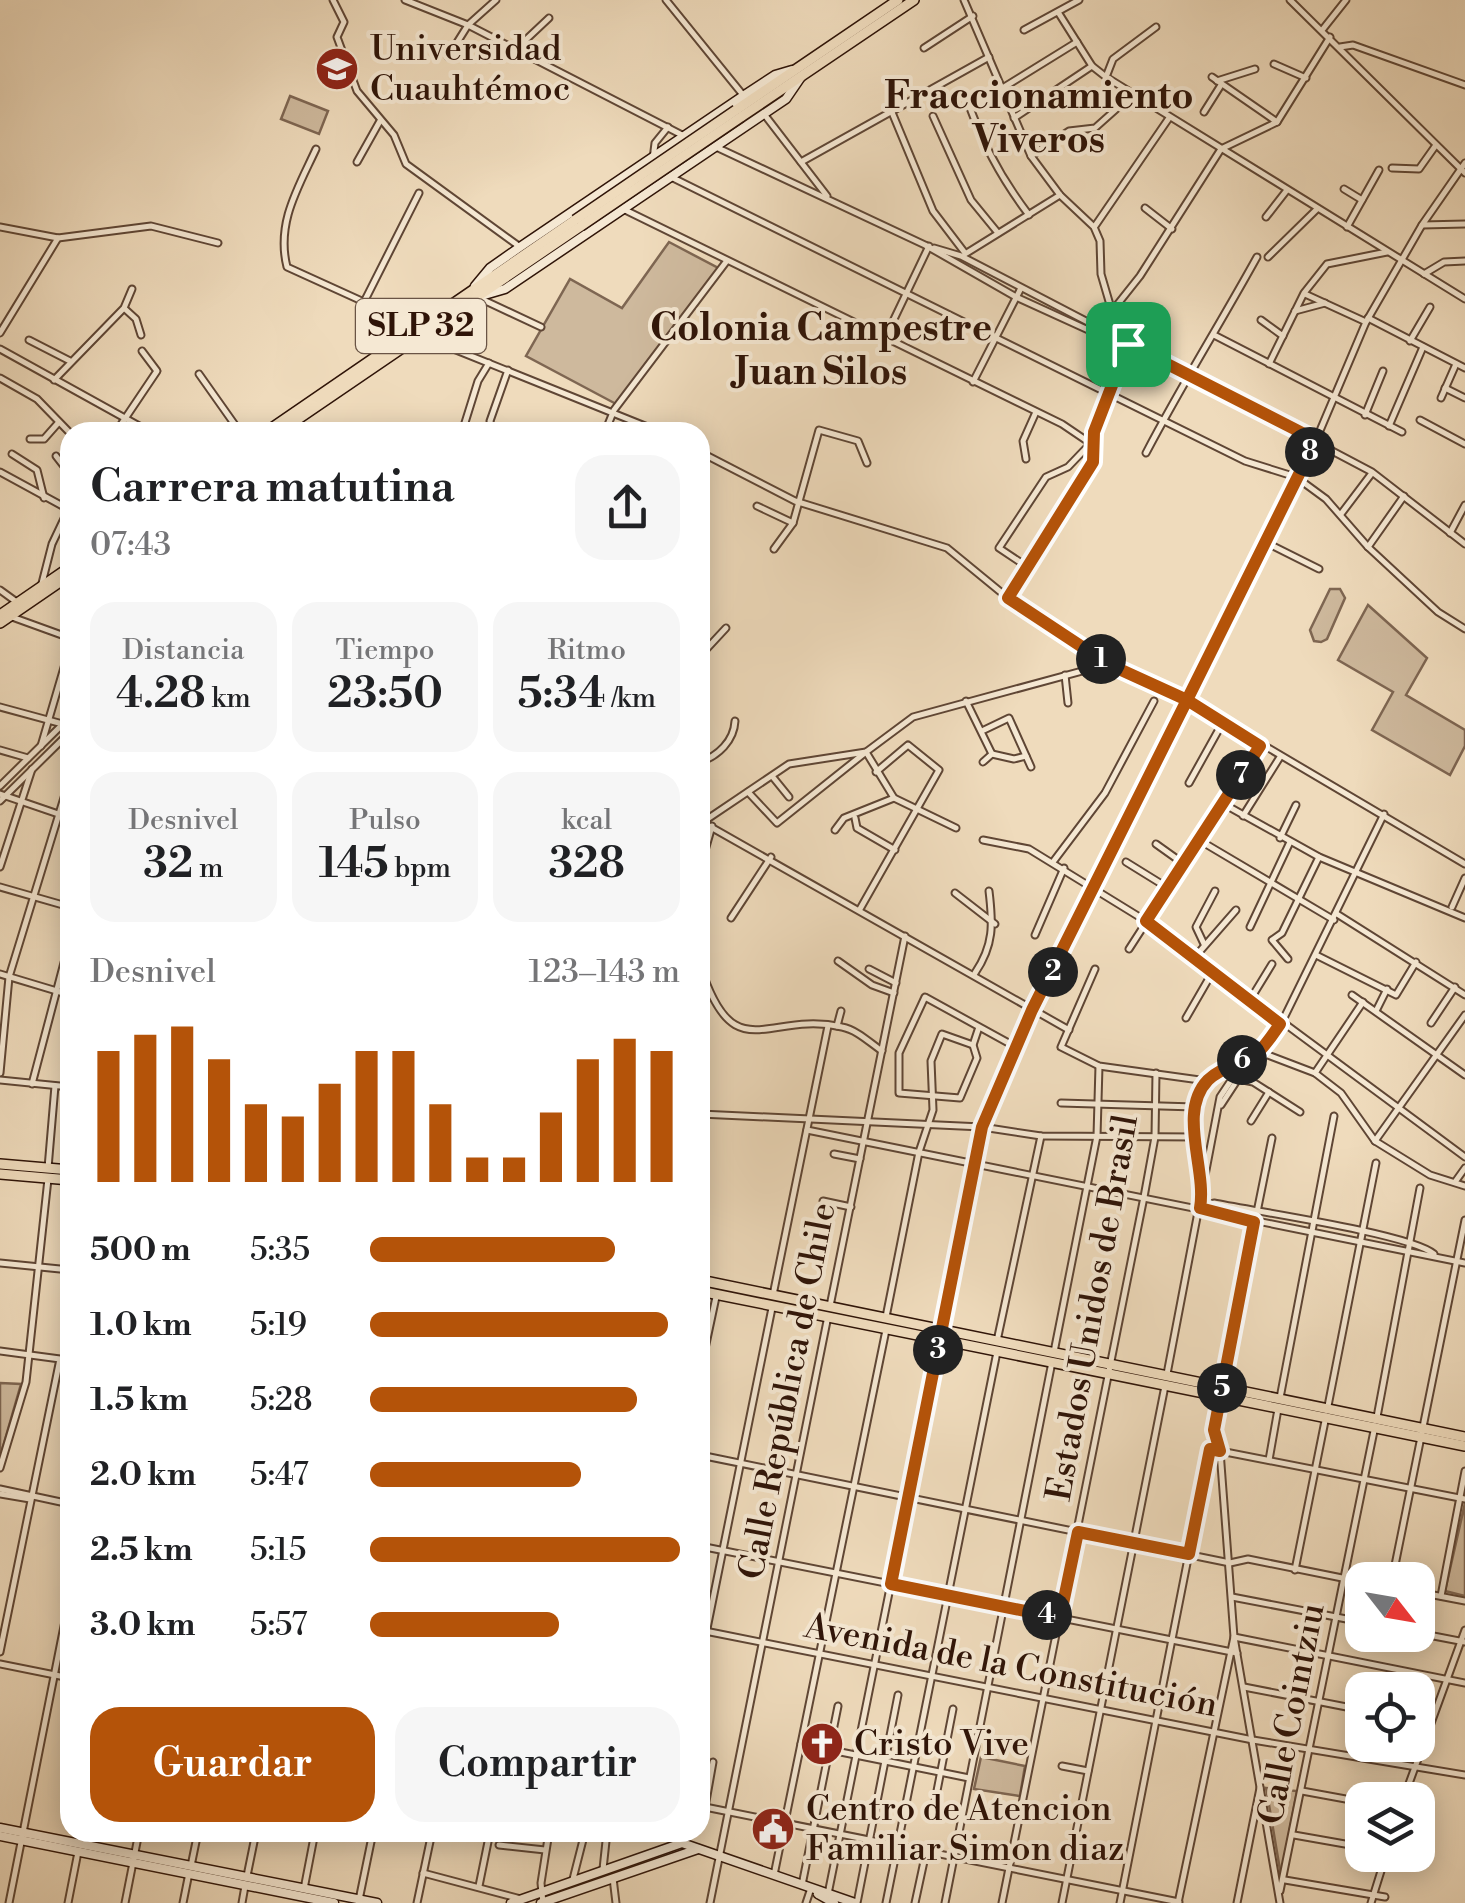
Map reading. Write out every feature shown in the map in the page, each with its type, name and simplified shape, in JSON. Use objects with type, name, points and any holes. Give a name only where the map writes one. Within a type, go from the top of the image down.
[{"type":"main road","name":"SLP 32","points":[[799,73],[898,0]]},
{"type":"main road","name":"SLP 32","points":[[281,422],[739,113],[914,0]]},
{"type":"main road","points":[[473,295],[490,268],[652,157],[775,75],[799,73]]},
{"type":"main road","points":[[473,295],[505,290],[716,147],[786,99],[799,73]]},
{"type":"main road","name":"SLP 32","points":[[294,422],[411,338]]},
{"type":"main road","points":[[3,618],[60,574]]},
{"type":"main road","points":[[3,618],[60,581]]},
{"type":"main road","points":[[0,1164],[60,1177]]},
{"type":"main road","points":[[0,1174],[60,1171]]},
{"type":"main road","points":[[710,1283],[886,1330],[942,1333]]},
{"type":"main road","points":[[710,1294],[773,1300]]},
{"type":"main road","points":[[829,1312],[886,1317],[997,1345],[1328,1410],[1465,1446]]},
{"type":"main road","points":[[1424,1433],[1465,1437]]},
{"type":"main road","points":[[0,1828],[334,1903]]},
{"type":"main road","points":[[0,1836],[22,1836]]},
{"type":"main road","points":[[511,1903],[682,1843],[819,1895],[856,1903]]},
{"type":"main road","points":[[542,1903],[698,1849]]},
{"type":"main road","points":[[303,1896],[377,1903]]},
{"type":"street","points":[[333,0],[344,22],[337,37],[342,56],[357,91],[394,135],[416,173],[520,247]]},
{"type":"street","points":[[405,0],[468,25],[684,136]]},
{"type":"street","points":[[448,57],[468,25],[496,0]]},
{"type":"street","points":[[666,0],[743,96]]},
{"type":"street","points":[[964,0],[1031,156],[1060,195],[1094,228],[1120,339]]},
{"type":"street","points":[[1024,30],[1079,0]]},
{"type":"street","points":[[806,1903],[819,1895],[840,1834],[982,1127],[1032,1010],[1316,440],[1367,320],[1422,225],[1464,168],[1290,0]]},
{"type":"street","points":[[1322,29],[1346,0]]},
{"type":"street","points":[[1058,12],[1092,66],[1106,77],[1465,299]]},
{"type":"street","points":[[924,48],[973,16]]},
{"type":"street","points":[[516,50],[549,18]]},
{"type":"street","points":[[1106,77],[1113,59],[1156,27]]},
{"type":"street","points":[[1112,311],[1172,230],[1222,150],[1278,122],[1330,37]]},
{"type":"street","points":[[1000,89],[1077,42]]},
{"type":"street","points":[[1340,47],[1353,45],[1465,85]]},
{"type":"street","points":[[800,162],[989,57]]},
{"type":"street","points":[[1274,64],[1306,78]]},
{"type":"street","points":[[1014,118],[1092,66]]},
{"type":"street","points":[[1217,80],[1255,69]]},
{"type":"street","points":[[1217,80],[1278,122]]},
{"type":"street","points":[[1204,112],[1217,80]]},
{"type":"street","points":[[1031,156],[1069,131],[1095,128],[1132,95]]},
{"type":"street","points":[[984,100],[970,108],[984,147],[1002,180],[1029,215]]},
{"type":"street","points":[[891,110],[933,211],[960,257],[1016,297],[1098,334],[1109,334]]},
{"type":"street","points":[[764,114],[829,198]]},
{"type":"street","points":[[933,116],[971,200],[998,234]]},
{"type":"street","points":[[1094,228],[1170,118]]},
{"type":"street","points":[[358,162],[380,120]]},
{"type":"street","points":[[668,127],[655,143],[652,157],[671,177],[1245,461],[1296,477],[1341,514],[1368,546],[1438,612],[1465,630]]},
{"type":"street","points":[[1392,168],[1420,168],[1436,144]]},
{"type":"street","points":[[716,147],[927,246],[960,257],[1101,326],[1109,334],[1372,472],[1465,544]]},
{"type":"street","points":[[316,149],[289,206],[284,228],[287,267],[423,330],[441,344]]},
{"type":"street","points":[[1347,227],[1378,170]]},
{"type":"street","points":[[1344,189],[1362,200]]},
{"type":"street","points":[[1266,217],[1287,190]]},
{"type":"street","points":[[364,302],[419,194]]},
{"type":"street","points":[[960,257],[1060,195]]},
{"type":"street","points":[[1144,208],[1172,230]]},
{"type":"street","points":[[623,209],[1084,436],[1092,444]]},
{"type":"street","points":[[1268,257],[1317,209]]},
{"type":"street","points":[[1422,225],[1465,224]]},
{"type":"street","points":[[0,227],[58,238],[151,226],[218,242]]},
{"type":"street","points":[[0,333],[58,238]]},
{"type":"street","points":[[885,338],[927,246]]},
{"type":"street","points":[[1269,364],[1304,293],[1327,264],[1387,252]]},
{"type":"street","points":[[1146,453],[1256,257]]},
{"type":"street","points":[[1424,274],[1444,262],[1465,261]]},
{"type":"street","points":[[610,422],[614,410],[726,262]]},
{"type":"street","points":[[973,382],[1021,288]]},
{"type":"street","points":[[54,380],[124,308],[132,289]]},
{"type":"street","points":[[1304,293],[1465,368]]},
{"type":"street","points":[[473,295],[541,327]]},
{"type":"street","points":[[1295,311],[1325,303]]},
{"type":"street","points":[[1410,341],[1430,307]]},
{"type":"street","points":[[124,308],[136,319],[141,335]]},
{"type":"street","points":[[399,320],[411,338],[441,344],[639,422]]},
{"type":"street","points":[[1261,320],[1283,336]]},
{"type":"street","points":[[1214,335],[1402,432]]},
{"type":"street","points":[[29,340],[71,362]]},
{"type":"street","points":[[1008,598],[1093,462],[1094,432],[1128,344]]},
{"type":"street","points":[[1389,426],[1423,347]]},
{"type":"street","points":[[0,349],[130,422]]},
{"type":"street","points":[[122,422],[157,371],[142,350]]},
{"type":"street","points":[[465,422],[478,380],[489,363]]},
{"type":"street","points":[[1441,398],[1456,364]]},
{"type":"street","points":[[490,422],[508,370]]},
{"type":"street","points":[[1366,415],[1383,371]]},
{"type":"street","points":[[200,374],[233,422]]},
{"type":"street","points":[[0,378],[37,399],[59,422],[44,439],[30,439]]},
{"type":"street","points":[[1445,388],[1465,398]]},
{"type":"street","points":[[1026,459],[1023,441],[1036,412]]},
{"type":"street","points":[[1420,420],[1465,444]]},
{"type":"street","points":[[774,550],[793,523],[796,501],[819,430],[858,441],[867,463]]},
{"type":"street","points":[[1084,436],[1094,432]]},
{"type":"street","points":[[1027,567],[999,548],[1046,476],[1068,467],[1092,444]]},
{"type":"street","points":[[12,454],[37,470],[44,498]]},
{"type":"street","points":[[56,456],[60,461]]},
{"type":"street","points":[[710,457],[796,501],[946,548],[1008,598],[1108,664],[1187,700],[1463,862],[1465,852]]},
{"type":"street","points":[[0,472],[60,504]]},
{"type":"street","points":[[1341,514],[1372,472]]},
{"type":"street","points":[[1368,546],[1404,496]]},
{"type":"street","points":[[1450,533],[1465,505]]},
{"type":"street","points":[[757,506],[793,523]]},
{"type":"street","points":[[41,587],[60,533]]},
{"type":"street","points":[[1264,542],[1319,569]]},
{"type":"street","points":[[0,590],[18,603]]},
{"type":"street","points":[[3,618],[60,635]]},
{"type":"street","points":[[710,645],[726,628]]},
{"type":"street","points":[[748,792],[777,823],[912,716],[1108,664]]},
{"type":"street","points":[[1065,675],[1068,704]]},
{"type":"street","points":[[41,746],[60,682]]},
{"type":"street","points":[[966,701],[984,730],[992,754]]},
{"type":"street","points":[[1053,862],[1105,794],[1154,701]]},
{"type":"street","points":[[0,706],[60,724]]},
{"type":"street","points":[[984,730],[1010,718],[1032,767]]},
{"type":"street","points":[[710,758],[730,740],[734,721]]},
{"type":"street","points":[[1189,783],[1222,722]]},
{"type":"street","points":[[0,786],[60,732]]},
{"type":"street","points":[[2,797],[60,735]]},
{"type":"street","points":[[860,909],[939,770],[908,745],[876,772]]},
{"type":"street","points":[[1129,949],[1260,746]]},
{"type":"street","points":[[0,750],[28,758]]},
{"type":"street","points":[[866,752],[894,798],[956,828]]},
{"type":"street","points":[[710,817],[806,759],[866,752]]},
{"type":"street","points":[[992,754],[1014,759],[1026,756]]},
{"type":"street","points":[[983,762],[992,754]]},
{"type":"street","points":[[1242,816],[1280,757]]},
{"type":"street","points":[[0,867],[32,769]]},
{"type":"street","points":[[772,776],[788,797]]},
{"type":"street","points":[[2,797],[58,814]]},
{"type":"street","points":[[835,830],[844,818],[855,818],[894,798]]},
{"type":"street","points":[[1222,803],[1320,857],[1451,908],[1465,918]]},
{"type":"street","points":[[1280,838],[1296,805]]},
{"type":"street","points":[[0,1072],[9,977],[60,808]]},
{"type":"street","points":[[1204,1186],[1195,1107],[1206,1081],[1258,1052],[1280,1024],[1384,814]]},
{"type":"street","points":[[855,818],[857,828],[895,850]]},
{"type":"street","points":[[710,833],[712,826],[770,857],[1069,1030]]},
{"type":"street","points":[[983,840],[1030,849],[1146,921],[1326,1058],[1465,1156]]},
{"type":"street","points":[[1199,840],[1270,886],[1336,917],[1465,995]]},
{"type":"street","points":[[1250,927],[1290,842]]},
{"type":"street","points":[[1156,844],[1184,864]]},
{"type":"street","points":[[732,918],[770,857]]},
{"type":"street","points":[[1288,959],[1272,940],[1282,933],[1320,857]]},
{"type":"street","points":[[1126,862],[1168,888]]},
{"type":"street","points":[[1035,935],[1064,868]]},
{"type":"street","points":[[1451,908],[1465,878]]},
{"type":"street","points":[[0,886],[60,904]]},
{"type":"street","points":[[975,974],[984,960],[995,924],[990,891]]},
{"type":"street","points":[[1204,944],[1196,927],[1216,891]]},
{"type":"street","points":[[955,893],[995,924]]},
{"type":"street","points":[[1194,958],[1204,944],[1218,936],[1236,910]]},
{"type":"street","name":"Calle República de Chile","points":[[710,1903],[906,936]]},
{"type":"street","points":[[1316,955],[1396,995],[1416,962]]},
{"type":"street","points":[[838,961],[872,985],[894,993]]},
{"type":"street","points":[[1250,1000],[1272,964]]},
{"type":"street","points":[[869,969],[896,983]]},
{"type":"street","points":[[1094,969],[1062,1047],[1099,1066],[1206,1081]]},
{"type":"street","points":[[1186,1018],[1212,973]]},
{"type":"street","points":[[0,974],[60,992]]},
{"type":"street","points":[[32,1084],[60,979]]},
{"type":"street","points":[[1431,1023],[1455,988]]},
{"type":"street","points":[[1376,1011],[1386,990]]},
{"type":"street","points":[[1352,995],[1465,1075]]},
{"type":"street","points":[[710,997],[733,1026],[760,1030],[837,1026],[882,1051]]},
{"type":"street","points":[[980,1027],[973,1046],[977,1058],[960,1098],[898,1093],[899,1052],[925,997],[1016,1046]]},
{"type":"street","points":[[1315,1073],[1363,1002]]},
{"type":"street","points":[[837,1026],[841,1010]]},
{"type":"street","points":[[1375,1141],[1465,1015]]},
{"type":"street","points":[[710,1602],[828,1026]]},
{"type":"street","points":[[886,1317],[934,1095],[931,1062],[942,1034],[973,1046]]},
{"type":"street","points":[[1258,1052],[1315,1073],[1341,1093],[1375,1141],[1430,1175],[1465,1186]]},
{"type":"street","points":[[945,1903],[1097,1136],[1099,1066]]},
{"type":"street","name":"Estados Unidos de Brasil","points":[[1002,1903],[1144,1198],[1155,1136],[1156,1073]]},
{"type":"street","points":[[1062,1903],[1221,1105],[1238,1079],[1269,1092],[1300,1112]]},
{"type":"street","points":[[0,1080],[60,1086]]},
{"type":"street","points":[[0,1468],[29,1354],[54,1086]]},
{"type":"street","points":[[1251,1121],[1269,1092]]},
{"type":"street","points":[[1061,1103],[1195,1107]]},
{"type":"street","points":[[710,1114],[927,1128],[982,1127],[1041,1136],[1197,1138]]},
{"type":"street","points":[[1269,1460],[1334,1116]]},
{"type":"street","points":[[807,1130],[1254,1222],[1410,1247]]},
{"type":"street","points":[[886,1903],[1041,1136]]},
{"type":"street","points":[[1120,1903],[1272,1138]]},
{"type":"street","points":[[834,1154],[860,1159]]},
{"type":"street","points":[[1295,1570],[1376,1163]]},
{"type":"street","points":[[1455,1182],[1465,1168]]},
{"type":"street","name":"Calle Cointziu","points":[[1280,1903],[1280,1880],[1294,1835],[1420,1188]]},
{"type":"street","points":[[823,1201],[850,1206]]},
{"type":"street","points":[[1200,1208],[1214,1203],[1314,1223],[1465,1263]]},
{"type":"street","points":[[1396,1562],[1465,1220]]},
{"type":"street","points":[[1456,1260],[1465,1254]]},
{"type":"street","points":[[0,1263],[60,1269]]},
{"type":"street","points":[[710,1324],[716,1295]]},
{"type":"street","points":[[774,1878],[886,1330]]},
{"type":"street","points":[[0,1351],[60,1359],[0,1652]]},
{"type":"street","points":[[710,1808],[1180,1903],[1234,1652],[1220,1451],[1214,1430]]},
{"type":"street","points":[[1210,1449],[1462,1499]]},
{"type":"street","points":[[710,1457],[1230,1562],[1248,1559],[1344,1579]]},
{"type":"street","points":[[1440,1596],[1465,1471]]},
{"type":"street","points":[[0,1492],[60,1502]]},
{"type":"street","points":[[710,1548],[1234,1652]]},
{"type":"street","points":[[1435,1595],[1465,1602]]},
{"type":"street","points":[[1232,1597],[1345,1619]]},
{"type":"street","points":[[1435,1706],[1465,1630]]},
{"type":"street","name":"Avenida de la Constitución","points":[[710,1631],[1253,1740],[1465,1775]]},
{"type":"street","points":[[1435,1636],[1463,1641]]},
{"type":"street","points":[[1234,1637],[1465,1683]]},
{"type":"street","points":[[8,1903],[60,1645]]},
{"type":"street","points":[[1234,1652],[1280,1880],[1372,1900],[1385,1898]]},
{"type":"street","points":[[0,1664],[60,1676]]},
{"type":"street","points":[[1244,1687],[1345,1706]]},
{"type":"street","points":[[856,1903],[898,1695]]},
{"type":"street","points":[[819,1895],[813,1828],[838,1706]]},
{"type":"street","points":[[935,1801],[954,1710]]},
{"type":"street","points":[[801,1744],[970,1778]]},
{"type":"street","points":[[710,1774],[713,1762]]},
{"type":"street","points":[[1409,1782],[1415,1762]]},
{"type":"street","points":[[1062,1766],[1088,1771]]},
{"type":"street","points":[[1237,1903],[1260,1786]]},
{"type":"street","points":[[1300,1791],[1345,1799]]},
{"type":"street","points":[[1294,1835],[1345,1844]]},
{"type":"street","points":[[68,1903],[80,1842]]},
{"type":"street","points":[[125,1903],[137,1842]]},
{"type":"street","points":[[183,1903],[196,1842]]},
{"type":"street","points":[[242,1903],[254,1842]]},
{"type":"street","points":[[303,1896],[313,1842]]},
{"type":"street","points":[[359,1901],[371,1842]]},
{"type":"street","points":[[417,1903],[430,1842]]},
{"type":"street","points":[[479,1886],[488,1842]]},
{"type":"street","points":[[542,1903],[547,1842]]},
{"type":"street","points":[[573,1879],[582,1842]]},
{"type":"street","points":[[603,1870],[605,1842]]},
{"type":"street","points":[[498,1845],[545,1850]]},
{"type":"street","points":[[915,1903],[926,1851]]},
{"type":"street","points":[[1372,1900],[1381,1872]]},
{"type":"street","points":[[423,1873],[521,1899]]},
{"type":"street","points":[[614,1878],[616,1903]]},
{"type":"shaded area","points":[[290,96],[328,111],[319,134],[281,119]]},
{"type":"shaded area","points":[[669,242],[722,270],[618,405],[526,356],[570,279],[622,308]]},
{"type":"shaded area","points":[[1330,589],[1340,589],[1345,598],[1327,639],[1314,641],[1310,630]]},
{"type":"shaded area","points":[[1368,605],[1427,658],[1406,695],[1465,730],[1465,746],[1450,775],[1372,730],[1393,692],[1338,660]]},
{"type":"shaded area","points":[[0,1383],[21,1384],[0,1457]]},
{"type":"shaded area","points":[[1465,1503],[1465,1596],[1445,1591]]},
{"type":"shaded area","points":[[981,1757],[1025,1766],[1020,1796],[974,1789]]},
{"type":"shaded area","points":[[1266,1788],[1297,1791],[1281,1876],[1267,1793]]},
{"type":"place","name":"Universidad Cuauhtémoc","points":[[337,69]]},
{"type":"place","name":"Cristo Vive","points":[[822,1744]]},
{"type":"place","name":"Centro de Atencion Familiar Simon diaz","points":[[773,1829]]},
{"type":"district","name":"Fraccionamiento Viveros","points":[[1039,118]]},
{"type":"district","name":"Colonia Campestre Juan Silos","points":[[821,350]]},
{"type":"route","points":[[1128,344],[1094,432],[1093,462],[1008,598],[1108,664],[1187,700],[1032,1010],[982,1127],[891,1584],[1060,1618],[1078,1532],[1189,1554],[1210,1449],[1220,1451],[1214,1430],[1254,1222],[1200,1208],[1204,1186],[1194,1118],[1196,1099],[1206,1081],[1225,1066],[1254,1056],[1280,1024],[1146,921],[1260,746],[1187,700],[1316,440],[1128,344]]}]
